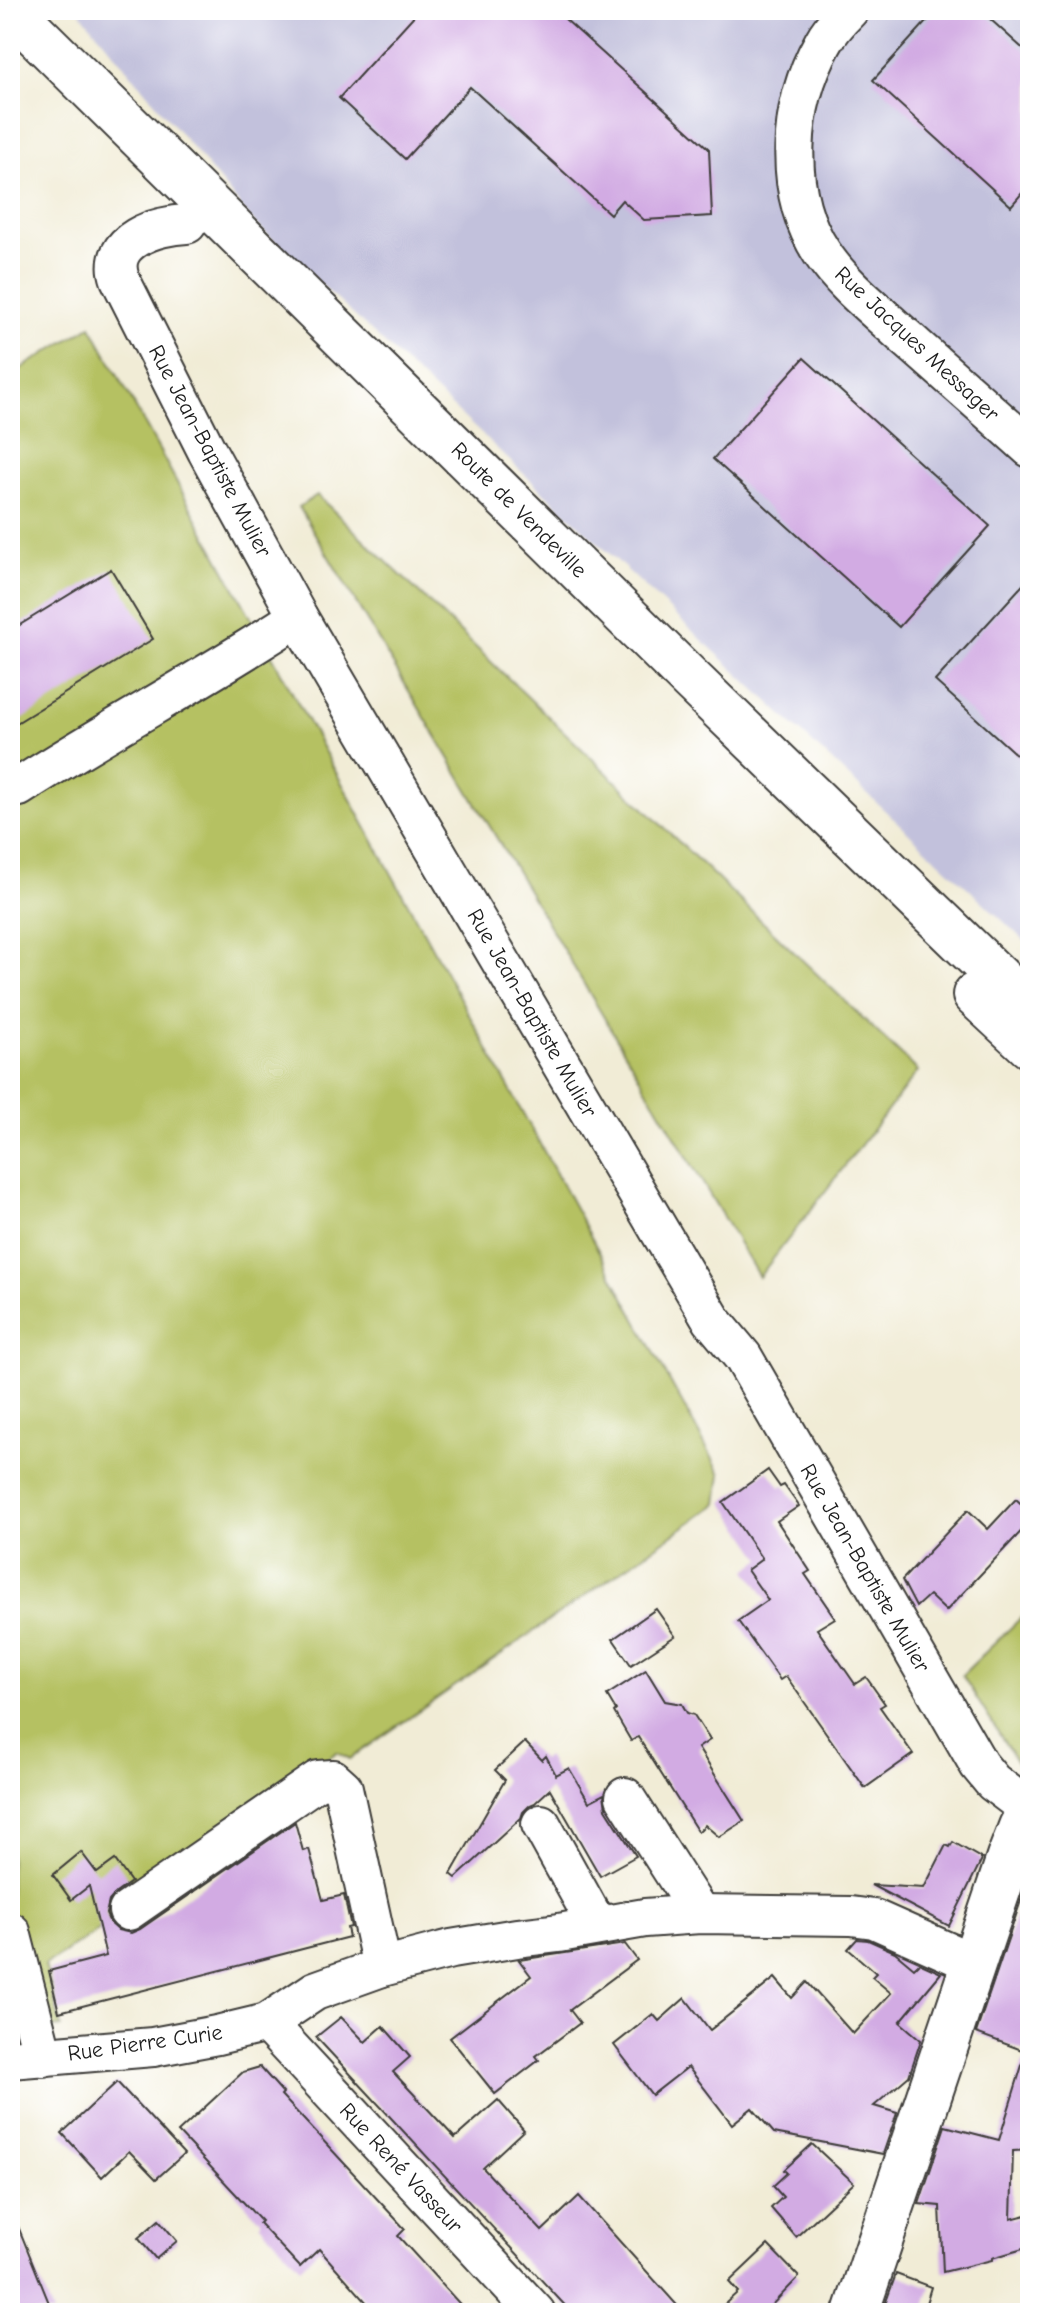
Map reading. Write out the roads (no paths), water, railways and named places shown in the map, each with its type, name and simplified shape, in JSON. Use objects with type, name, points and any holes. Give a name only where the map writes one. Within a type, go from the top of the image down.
[{"type":"main road","name":"Route de Vendeville","points":[[11,10],[1030,1008]]},
{"type":"main road","name":"Route de Vendeville","points":[[10,50],[665,696],[1030,1046]]},
{"type":"main road","name":"Rue Jean-Baptiste Mulier","points":[[856,2313],[973,1963],[1019,1862],[1021,1827],[1030,1812]]},
{"type":"street","name":"Rue Jacques Messager","points":[[849,10],[823,41],[804,86],[798,112],[795,134],[798,184],[812,232],[821,251],[853,289],[1030,448]]},
{"type":"street","name":"Rue Jean-Baptiste Mulier","points":[[187,224],[159,228],[131,241],[119,257],[118,274],[207,451],[298,617],[712,1320],[743,1357],[985,1775],[1030,1812]]},
{"type":"street","points":[[19,787],[298,617]]},
{"type":"street","points":[[128,1911],[318,1780],[333,1779],[343,1788],[382,1967]]},
{"type":"street","points":[[625,1797],[700,1914]]},
{"type":"street","points":[[541,1824],[597,1925]]},
{"type":"street","name":"Rue Pierre Curie","points":[[27,2058],[153,2047],[217,2035],[267,2023],[315,1991],[382,1967],[451,1949],[645,1918],[700,1914],[874,1919],[973,1963]]},
{"type":"street","points":[[11,1932],[27,2058]]},
{"type":"street","name":"Rue René Vasseur","points":[[267,2023],[536,2313]]}]
